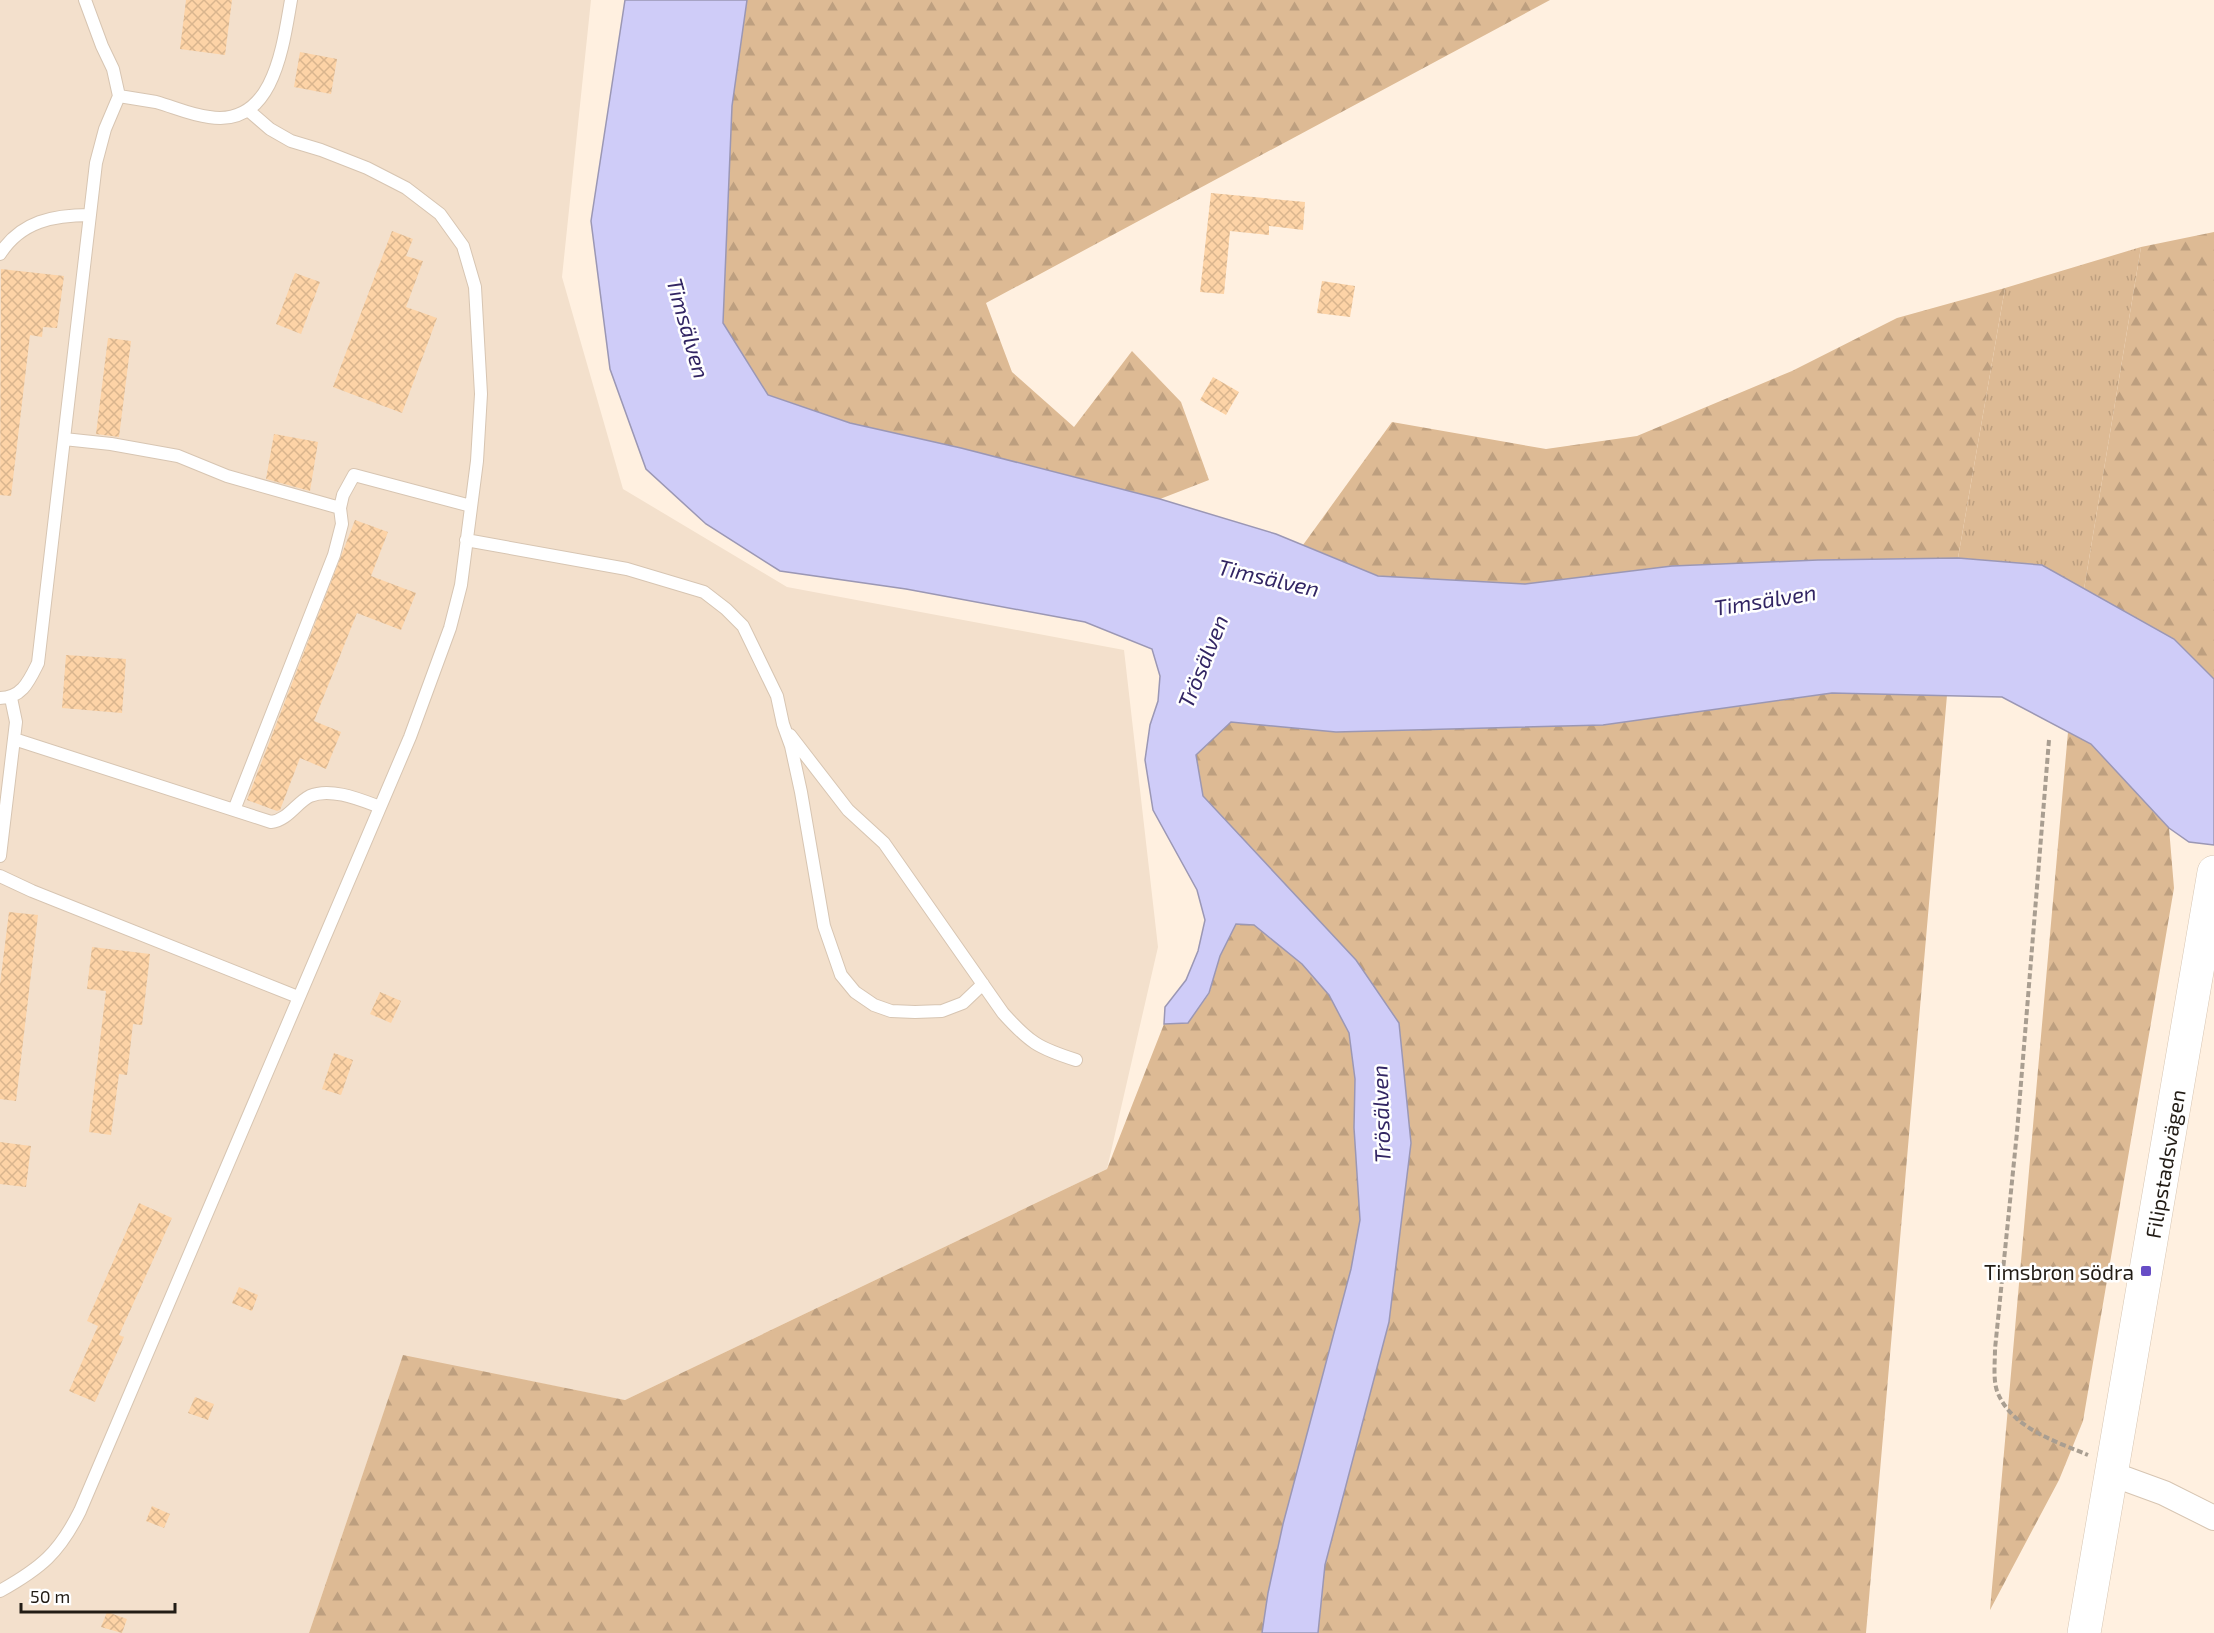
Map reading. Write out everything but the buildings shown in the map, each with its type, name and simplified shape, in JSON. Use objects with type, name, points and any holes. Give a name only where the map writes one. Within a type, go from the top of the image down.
[{"type":"main road","name":"Filipstadsvägen","points":[[2084,1633],[2213,875]]},
{"type":"street","points":[[2112,1474],[2164,1493],[2214,1518]]},
{"type":"lane","points":[[0,856],[16,722],[5,698],[27,685],[38,663],[96,164],[105,129],[119,96],[113,69],[85,0]]},
{"type":"lane","points":[[119,96],[155,102],[209,117],[230,119],[248,110],[264,94],[276,70],[291,0]]},
{"type":"lane","points":[[0,1591],[26,1577],[50,1557],[66,1538],[80,1511],[410,736],[450,628],[462,585],[481,394],[475,287],[464,246],[440,214],[406,188],[367,168],[291,141],[270,129],[248,110]]},
{"type":"lane","points":[[0,254],[7,242],[34,224],[62,215],[90,215]]},
{"type":"lane","points":[[64,439],[111,444],[178,456],[227,476],[340,508]]},
{"type":"lane","points":[[234,810],[334,555],[342,524],[340,508],[343,495],[354,475],[471,506]]},
{"type":"lane","points":[[466,540],[627,569],[704,592],[726,609],[743,626],[777,696],[801,792],[824,926],[841,975],[855,992],[874,1005],[891,1011],[942,1011],[963,1003],[983,984]]},
{"type":"lane","points":[[783,724],[848,810],[884,843],[1003,1013],[1025,1037],[1047,1051],[1076,1060]]},
{"type":"lane","points":[[14,739],[271,822],[279,821],[310,796],[326,793],[356,798],[380,807]]},
{"type":"lane","points":[[0,876],[32,891],[298,997]]},
{"type":"path","points":[[2049,740],[2018,1120],[1995,1349],[1997,1391],[2012,1414],[2029,1428],[2089,1455],[2103,1458],[2112,1474]]},
{"type":"shaded area","points":[[0,0],[591,0],[562,277],[623,489],[787,587],[1124,650],[1158,947],[1107,1169],[625,1400],[403,1356],[309,1633],[0,1633]]},
{"type":"green space","points":[[747,0],[1550,0],[986,303],[1012,372],[1074,427],[1132,351],[1181,402],[1209,480],[1160,499],[961,448],[850,423],[768,395],[723,323],[732,106]]},
{"type":"green space","points":[[2214,232],[2214,679],[2174,639],[2084,589],[2141,247]]},
{"type":"green space","points":[[2141,247],[2084,589],[2042,565],[1958,558],[2005,288]]},
{"type":"green space","points":[[2005,288],[1958,558],[1818,560],[1672,566],[1525,584],[1378,576],[1303,545],[1392,422],[1546,449],[1637,436],[1792,371],[1897,318]]},
{"type":"green space","points":[[1832,693],[1947,695],[1866,1633],[1318,1633],[1325,1565],[1389,1322],[1411,1143],[1399,1023],[1356,960],[1203,796],[1196,755],[1231,722],[1336,732],[1603,725]]},
{"type":"green space","points":[[2068,732],[2091,743],[2169,828],[2174,888],[2083,1421],[2059,1480],[1990,1610]]},
{"type":"green space","points":[[1236,924],[1254,925],[1302,964],[1329,995],[1349,1033],[1355,1079],[1354,1128],[1360,1220],[1351,1269],[1283,1524],[1262,1633],[309,1633],[403,1355],[625,1400],[1107,1169],[1164,1024],[1188,1023],[1209,994],[1220,956]]},
{"type":"water","points":[[625,0],[747,0],[732,106],[723,323],[768,395],[850,423],[961,448],[1160,499],[1276,534],[1378,576],[1525,584],[1672,566],[1818,560],[1958,558],[2042,565],[2174,639],[2214,679],[2214,845],[2189,842],[2169,828],[2091,744],[2002,697],[1832,693],[1603,725],[1336,732],[1231,722],[1196,755],[1203,796],[1356,960],[1399,1023],[1411,1143],[1389,1322],[1325,1565],[1318,1633],[1262,1633],[1283,1524],[1351,1269],[1360,1220],[1354,1128],[1355,1079],[1349,1033],[1329,995],[1302,964],[1254,925],[1236,924],[1220,956],[1209,993],[1188,1023],[1164,1024],[1165,1007],[1186,980],[1198,951],[1205,920],[1197,890],[1153,810],[1145,760],[1150,725],[1158,701],[1160,676],[1152,649],[1085,622],[906,589],[780,571],[706,524],[646,469],[610,369],[591,221]]},
{"type":"place","name":"Timsbron södra","points":[[2146,1271]]},
{"type":"water label","name":"Timsälven","points":[[689,328]]},
{"type":"water label","name":"Timsälven","points":[[1269,577]]},
{"type":"water label","name":"Timsälven","points":[[1765,599]]},
{"type":"water label","name":"Trösälven","points":[[1202,661]]},
{"type":"water label","name":"Trösälven","points":[[1380,1114]]}]
